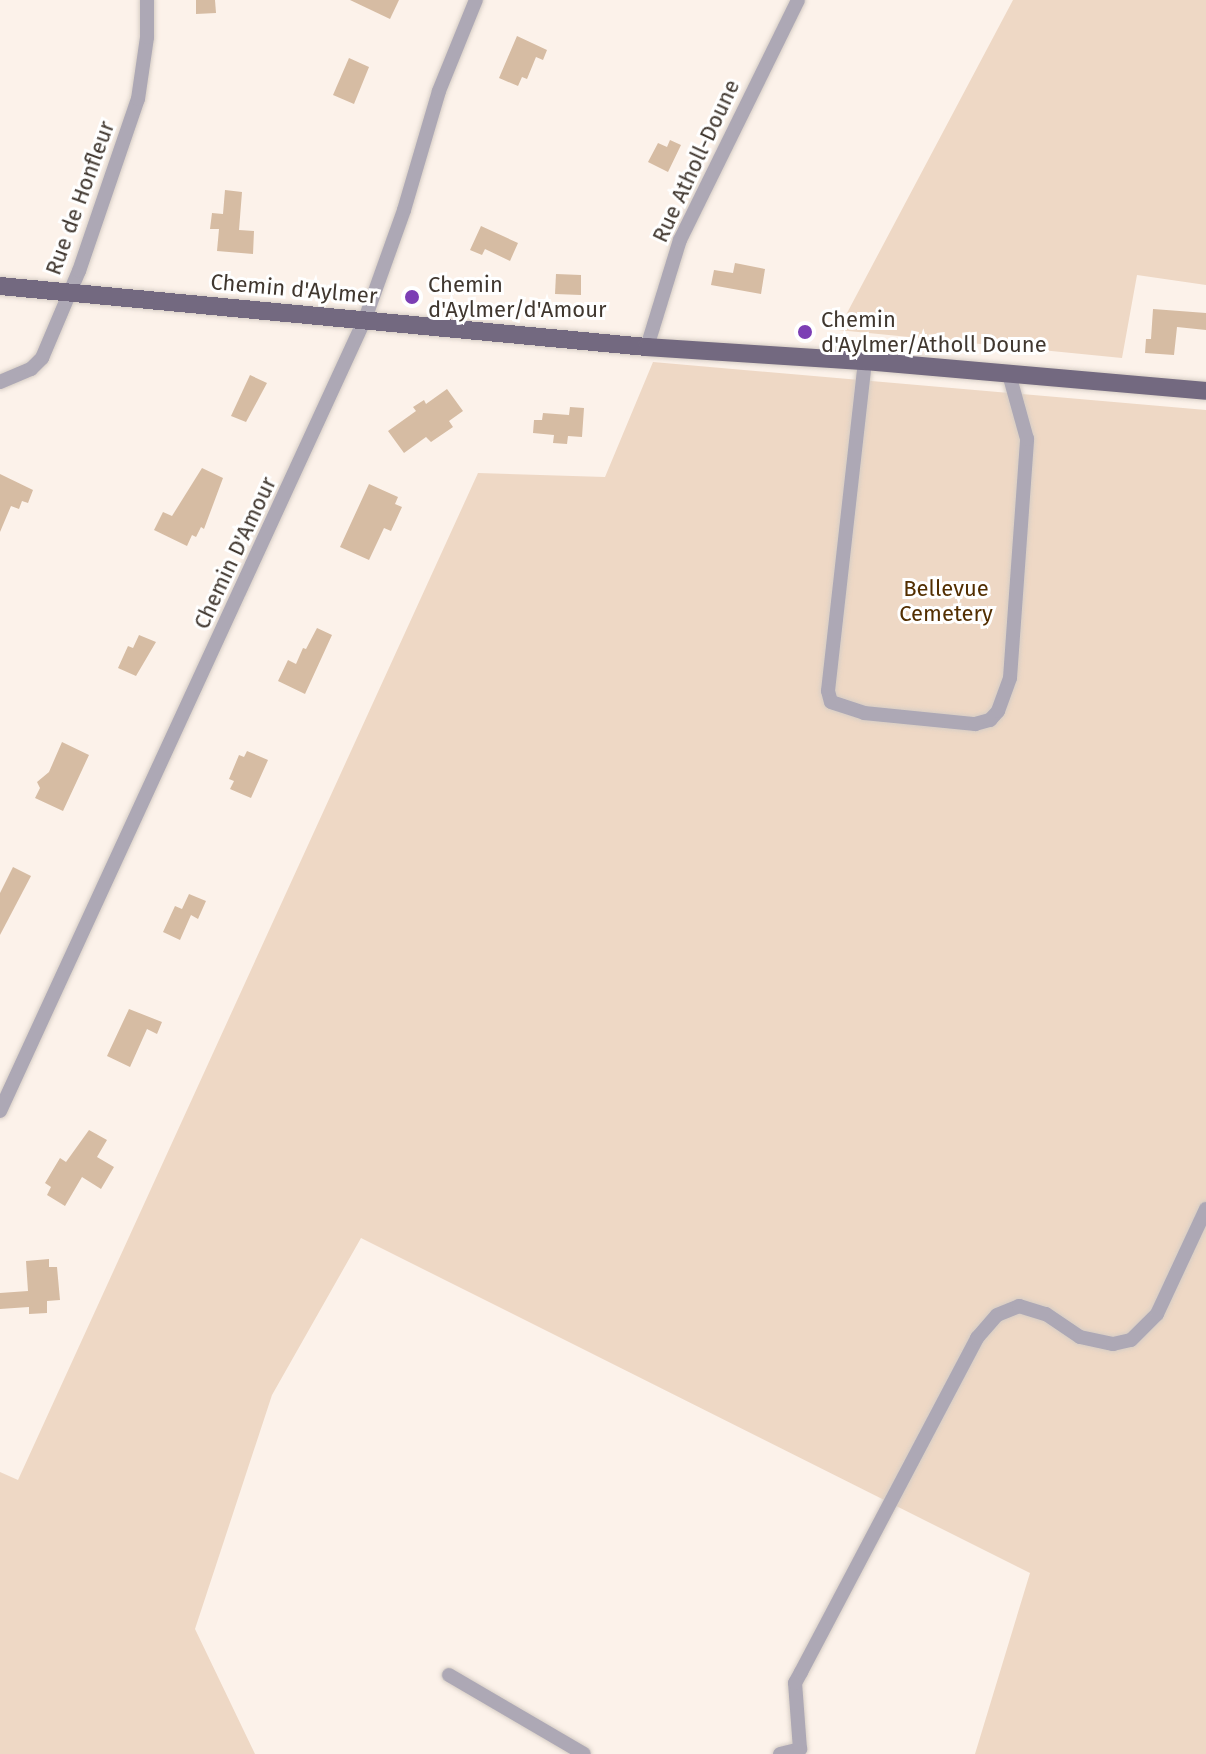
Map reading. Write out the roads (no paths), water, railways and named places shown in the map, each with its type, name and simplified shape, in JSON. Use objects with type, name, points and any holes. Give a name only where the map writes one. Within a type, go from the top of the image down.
[{"type":"main road","name":"Chemin d'Aylmer","points":[[0,286],[647,347],[865,361],[1206,391]]},
{"type":"street","name":"Rue de Honfleur","points":[[0,382],[31,369],[42,358],[69,292],[138,99],[147,37],[147,0]]},
{"type":"street","name":"Chemin D'Amour","points":[[0,1111],[106,887],[365,319],[404,210],[439,91],[476,0]]},
{"type":"street","name":"Rue Atholl-Doune","points":[[647,347],[680,240],[798,0]]},
{"type":"street","points":[[865,361],[828,691],[831,702],[864,713],[975,724],[990,720],[998,711],[1010,678],[1027,439],[1009,374]]},
{"type":"street","points":[[780,1754],[801,1752],[795,1683],[977,1338],[997,1315],[1019,1306],[1046,1314],[1080,1337],[1113,1344],[1131,1340],[1157,1314],[1206,1209]]},
{"type":"street","points":[[449,1675],[584,1754]]},
{"type":"place","name":"Chemin d'Aylmer/d'Amour","points":[[412,297]]},
{"type":"place","name":"Chemin d'Aylmer/Atholl Doune","points":[[805,332]]},
{"type":"park label","name":"Bellevue Cemetery","points":[[946,600]]}]
